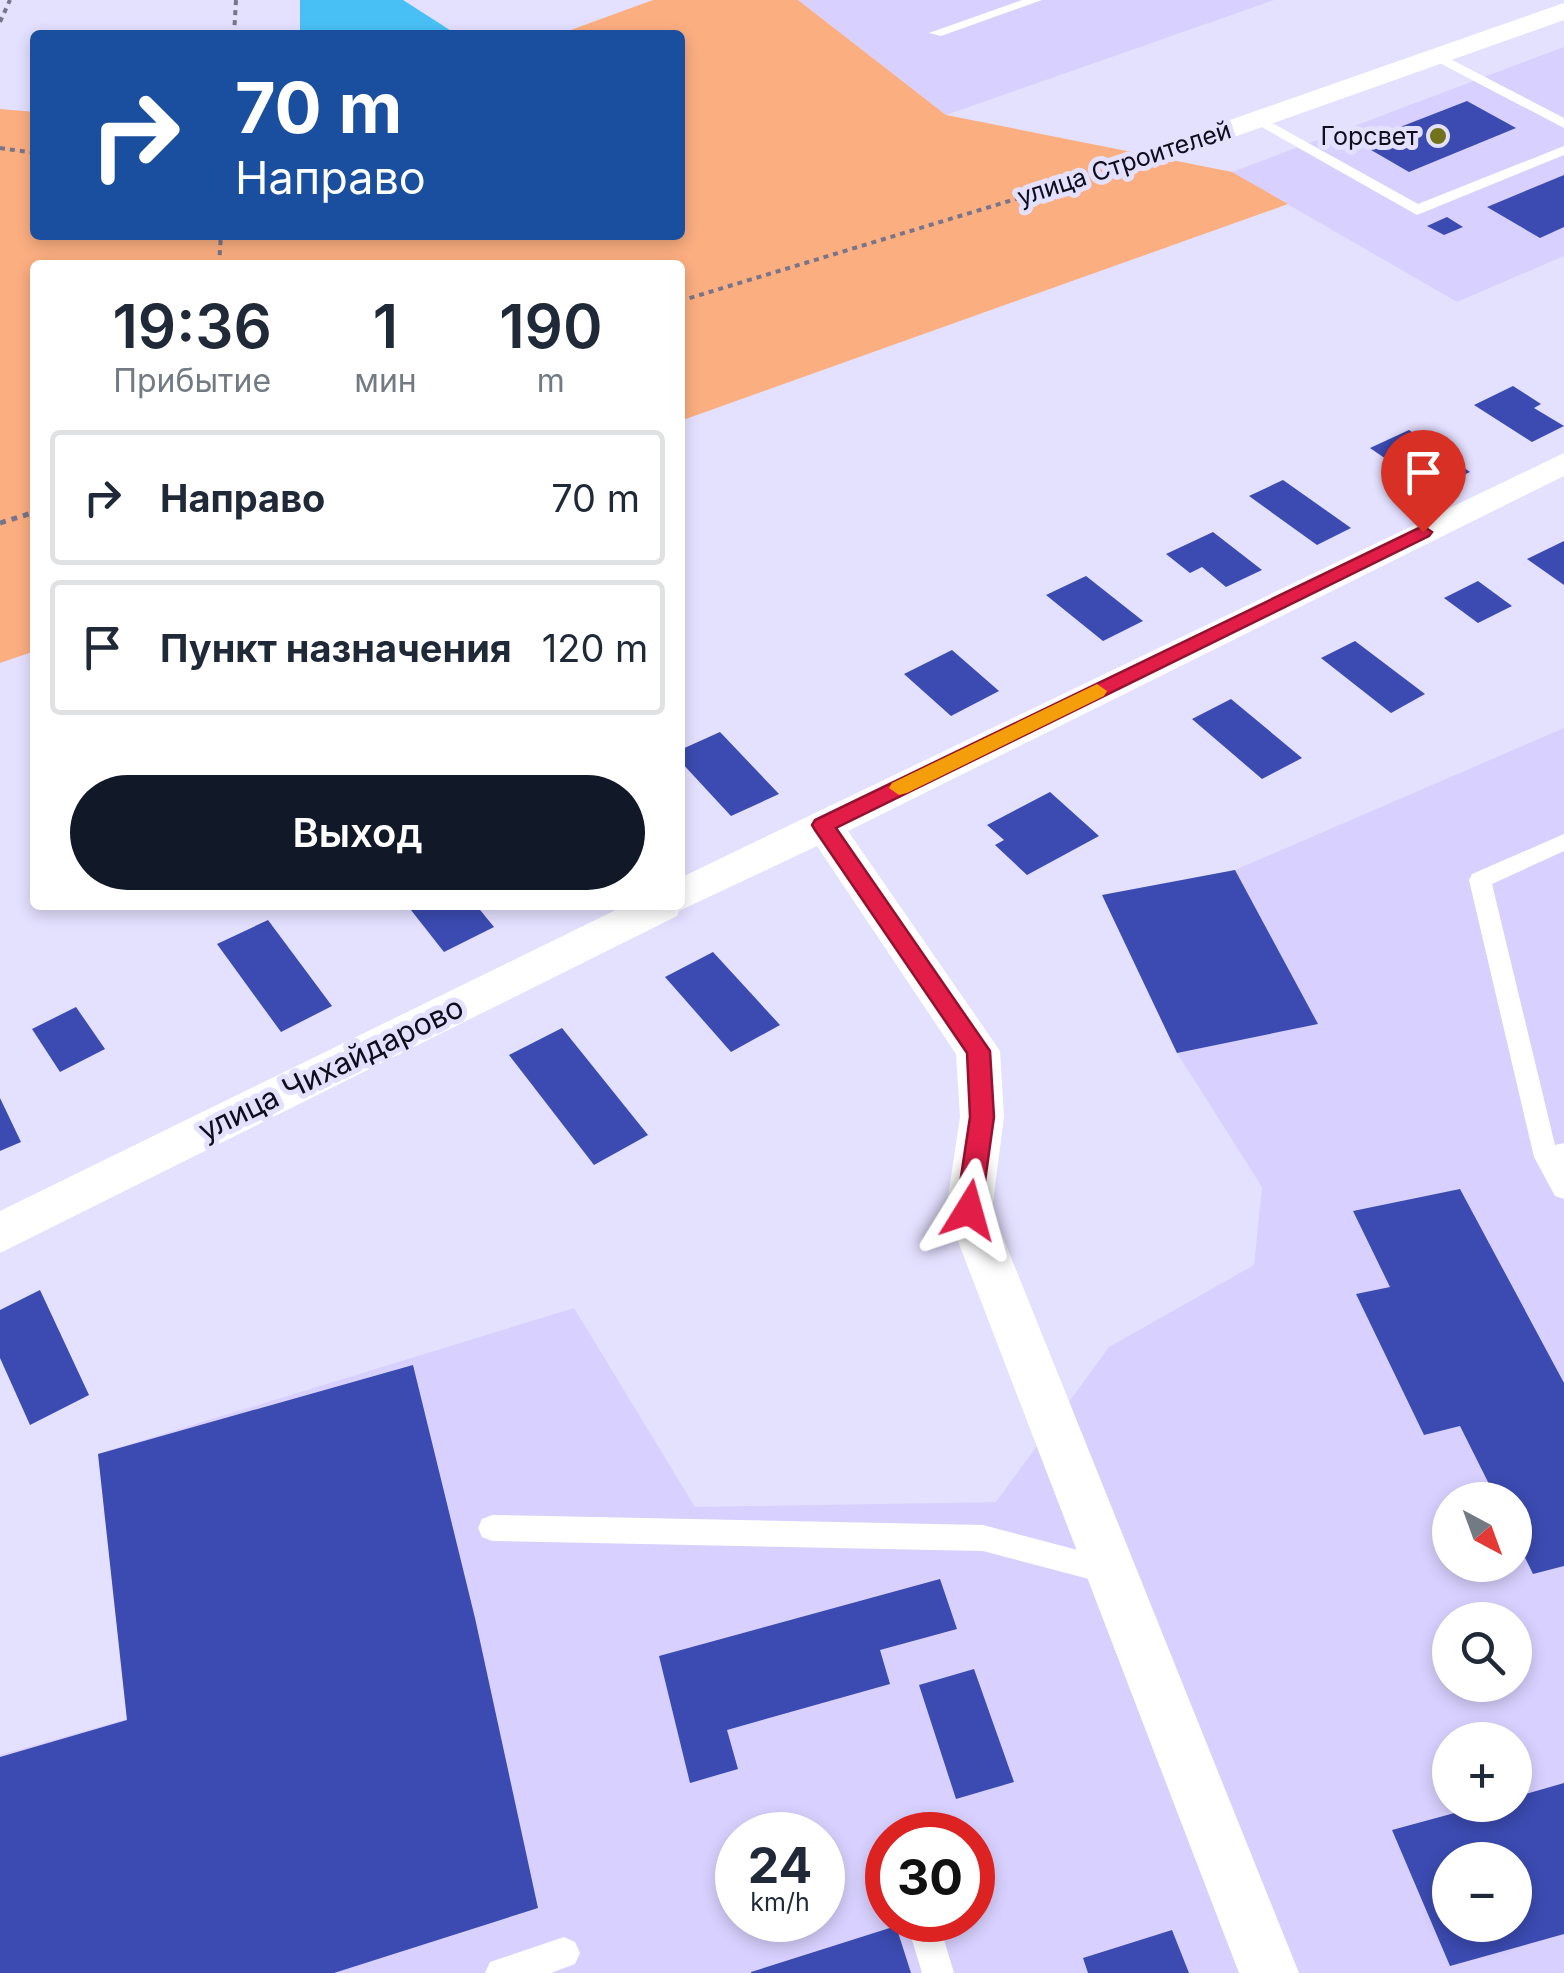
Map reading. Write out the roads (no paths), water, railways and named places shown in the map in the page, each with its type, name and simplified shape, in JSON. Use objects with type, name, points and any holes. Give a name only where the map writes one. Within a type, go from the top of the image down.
[{"type":"street","name":"улица Строителей","points":[[1120,168],[1564,11]]},
{"type":"street","points":[[685,894],[1564,462]]},
{"type":"street","points":[[823,825],[978,1051],[982,1117],[969,1210],[1269,1973]]},
{"type":"street","name":"улица Чихайдарово","points":[[0,1233],[652,910]]},
{"type":"lane","points":[[936,33],[1034,0]]},
{"type":"lane","points":[[1437,56],[1564,124]]},
{"type":"lane","points":[[1258,119],[1417,210],[1564,150]]},
{"type":"lane","points":[[1564,842],[1480,880],[1564,1189]]},
{"type":"lane","points":[[492,1528],[983,1538],[1111,1572]]},
{"type":"lane","points":[[929,1942],[938,1973]]},
{"type":"lane","points":[[501,1973],[564,1953]]},
{"type":"water","points":[[300,0],[403,0],[450,30],[300,30]]},
{"type":"place","name":"Горсвет","points":[[1438,136]]}]
